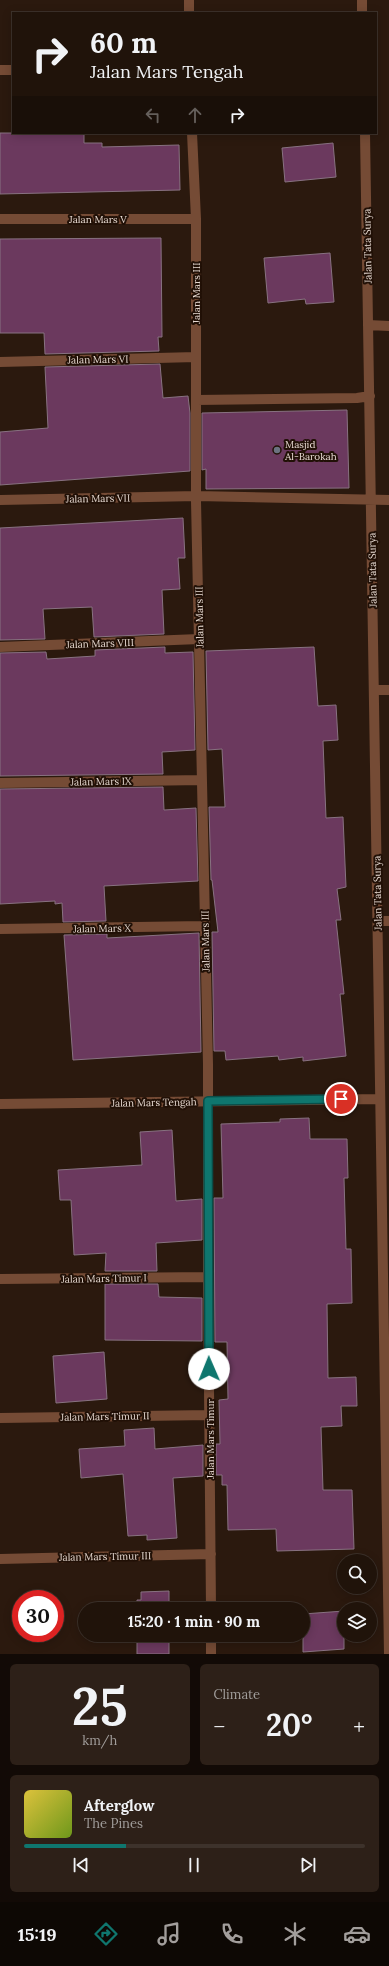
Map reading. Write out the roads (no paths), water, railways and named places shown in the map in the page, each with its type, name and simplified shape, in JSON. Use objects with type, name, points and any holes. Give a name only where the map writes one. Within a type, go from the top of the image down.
[{"type":"street","points":[[189,0],[189,12]]},
{"type":"street","points":[[362,0],[362,12]]},
{"type":"street","points":[[0,70],[12,70]]},
{"type":"street","name":"Jalan Mars III","points":[[192,134],[196,219],[197,496],[208,1101]]},
{"type":"street","name":"Jalan Tata Surya","points":[[365,134],[380,1099],[385,1157],[389,1654]]},
{"type":"street","name":"Jalan Mars V","points":[[0,219],[196,219]]},
{"type":"street","points":[[368,325],[389,326]]},
{"type":"street","name":"Jalan Mars VI","points":[[0,362],[196,357]]},
{"type":"street","points":[[196,400],[357,398],[370,396]]},
{"type":"street","name":"Jalan Mars VII","points":[[0,500],[197,496],[389,500]]},
{"type":"street","name":"Jalan Mars VIII","points":[[0,647],[199,639]]},
{"type":"street","points":[[374,690],[389,690]]},
{"type":"street","name":"Jalan Mars IX","points":[[0,783],[202,780]]},
{"type":"street","points":[[378,921],[389,921]]},
{"type":"street","name":"Jalan Mars X","points":[[0,929],[204,926]]},
{"type":"street","name":"Jalan Mars Tengah","points":[[0,1104],[380,1099]]},
{"type":"street","name":"Jalan Mars Timur","points":[[208,1101],[211,1602]]},
{"type":"street","name":"Jalan Mars Timur I","points":[[0,1279],[208,1277]]},
{"type":"street","name":"Jalan Mars Timur II","points":[[0,1418],[210,1415]]},
{"type":"street","name":"Jalan Mars Timur III","points":[[0,1559],[211,1554]]},
{"type":"street","points":[[211,1642],[212,1654]]},
{"type":"place","name":"Masjid Al-Barokah","points":[[277,450]]}]
